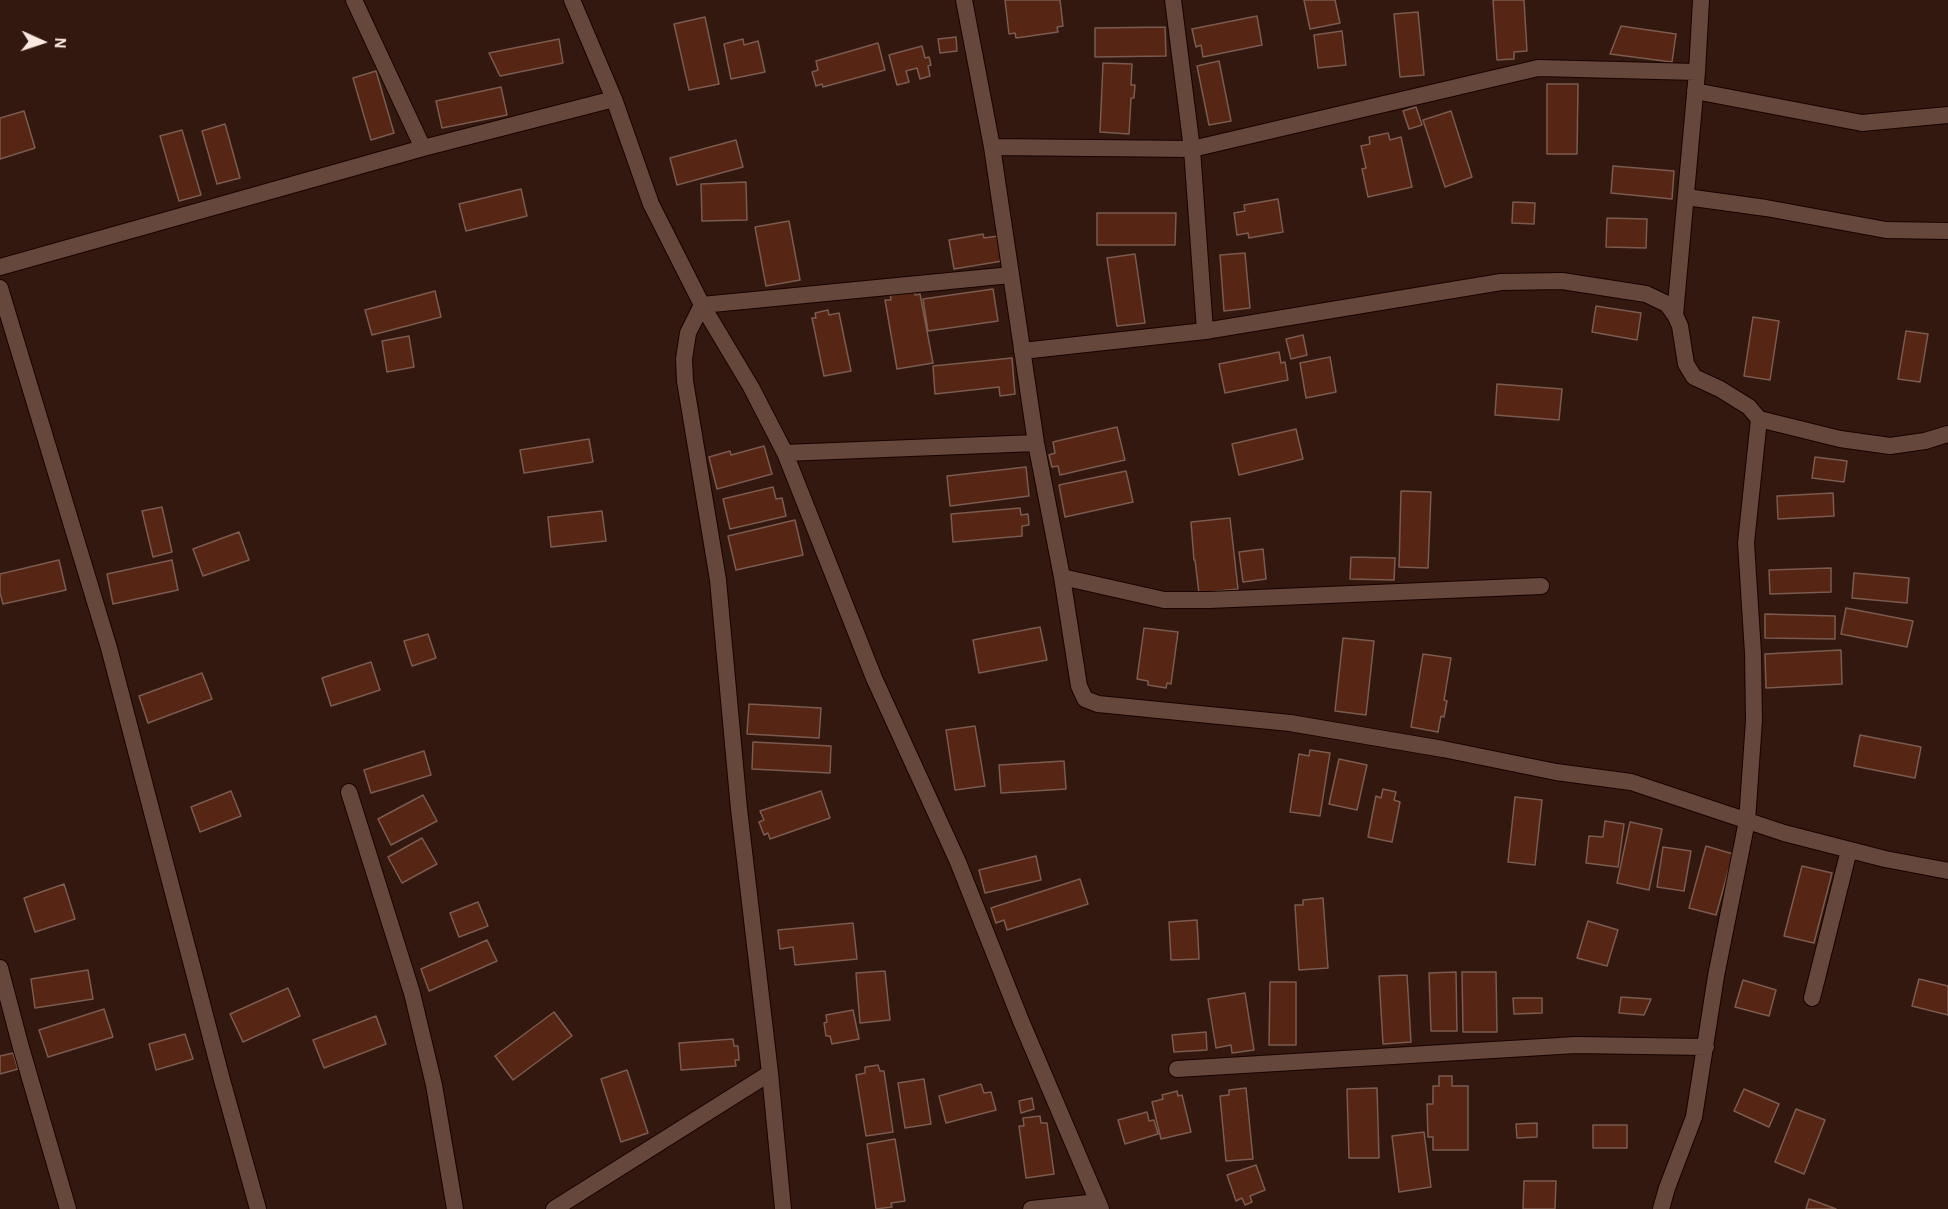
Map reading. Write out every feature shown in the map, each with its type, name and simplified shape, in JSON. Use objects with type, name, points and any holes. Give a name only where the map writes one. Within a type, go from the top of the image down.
[{"type":"street","points":[[354,0],[423,148]]},
{"type":"street","points":[[572,0],[615,99],[651,204],[702,305],[751,387],[785,453],[874,678],[958,862],[1021,1021],[1100,1205],[1031,1209]]},
{"type":"street","points":[[964,0],[992,147],[1036,443],[1062,577],[1079,687],[1085,699],[1098,704],[1290,723],[1443,749],[1556,772],[1631,782],[1784,833],[1885,859],[1948,871]]},
{"type":"street","points":[[1173,0],[1192,148],[1205,331]]},
{"type":"street","points":[[1675,315],[1697,72],[1701,0]]},
{"type":"street","points":[[992,147],[1192,148],[1538,68],[1697,72]]},
{"type":"street","points":[[1695,92],[1862,123],[1948,115]]},
{"type":"street","points":[[0,267],[423,148],[615,99]]},
{"type":"street","points":[[1686,197],[1766,208],[1886,230],[1948,231]]},
{"type":"street","points":[[702,305],[1011,275]]},
{"type":"street","points":[[1022,351],[1205,331],[1501,282],[1562,281],[1646,294],[1667,304],[1680,326],[1686,364],[1694,377],[1720,388],[1749,407],[1760,419],[1840,440],[1890,446],[1925,441],[1948,434]]},
{"type":"street","points":[[0,288],[109,648],[258,1209]]},
{"type":"street","points":[[702,305],[688,333],[684,359],[718,580],[739,809],[770,1073],[783,1209]]},
{"type":"street","points":[[1661,1209],[1694,1117],[1716,976],[1747,821],[1754,720],[1753,653],[1746,543],[1760,419]]},
{"type":"street","points":[[785,453],[1036,443]]},
{"type":"street","points":[[1062,577],[1164,600],[1541,586]]},
{"type":"street","points":[[349,792],[412,993],[434,1085],[455,1209]]},
{"type":"street","points":[[1812,999],[1849,850]]},
{"type":"street","points":[[0,968],[68,1209]]},
{"type":"street","points":[[1177,1069],[1576,1045],[1706,1047]]},
{"type":"street","points":[[554,1209],[770,1073]]},
{"type":"building","points":[[1005,0],[1060,0],[1063,26],[1057,27],[1058,32],[1016,38],[1015,33],[1009,34]]},
{"type":"building","points":[[1304,0],[1335,0],[1340,23],[1310,29]]},
{"type":"building","points":[[1493,0],[1524,0],[1527,51],[1514,52],[1514,59],[1497,60]]},
{"type":"building","points":[[1418,12],[1424,75],[1400,77],[1394,14]]},
{"type":"building","points":[[1257,16],[1262,45],[1203,57],[1201,45],[1196,47],[1192,29]]},
{"type":"building","points":[[705,17],[719,84],[689,90],[674,24]]},
{"type":"building","points":[[1621,26],[1676,34],[1672,62],[1610,54]]},
{"type":"building","points":[[1165,27],[1166,56],[1095,57],[1095,28]]},
{"type":"building","points":[[1342,31],[1346,65],[1318,68],[1314,35]]},
{"type":"building","points":[[956,37],[957,51],[940,53],[938,39]]},
{"type":"building","points":[[559,39],[563,63],[500,76],[489,53]]},
{"type":"building","points":[[743,39],[744,45],[758,41],[765,72],[731,79],[724,44]]},
{"type":"building","points":[[878,43],[885,70],[823,87],[822,84],[816,86],[812,72],[818,70],[816,61]]},
{"type":"building","points":[[922,46],[925,58],[929,57],[930,76],[920,79],[917,68],[906,71],[909,82],[897,85],[889,55]]},
{"type":"building","points":[[1219,61],[1231,121],[1209,125],[1197,66]]},
{"type":"building","points":[[1103,63],[1132,64],[1131,85],[1135,85],[1134,98],[1131,98],[1129,134],[1100,132]]},
{"type":"building","points":[[376,71],[394,133],[371,140],[353,78]]},
{"type":"building","points":[[1547,84],[1578,84],[1577,154],[1547,154]]},
{"type":"building","points":[[501,87],[507,115],[442,128],[436,101]]},
{"type":"building","points":[[1416,107],[1422,125],[1409,129],[1403,111]]},
{"type":"building","points":[[24,111],[35,148],[0,159],[0,118]]},
{"type":"building","points":[[1451,111],[1472,177],[1445,187],[1423,120]]},
{"type":"building","points":[[225,124],[240,178],[217,184],[202,131]]},
{"type":"building","points":[[182,130],[201,195],[179,201],[160,136]]},
{"type":"building","points":[[1388,133],[1390,140],[1401,137],[1412,187],[1368,197],[1362,169],[1366,168],[1361,146],[1370,144],[1369,137]]},
{"type":"building","points":[[736,140],[743,167],[677,185],[670,158]]},
{"type":"building","points":[[1613,166],[1674,171],[1672,199],[1611,193]]},
{"type":"building","points":[[746,182],[747,220],[702,221],[701,184]]},
{"type":"building","points":[[521,189],[527,216],[466,231],[459,204]]},
{"type":"building","points":[[1278,199],[1283,232],[1249,238],[1248,233],[1237,235],[1234,213],[1245,211],[1244,205]]},
{"type":"building","points":[[1513,202],[1535,203],[1534,224],[1512,223]]},
{"type":"building","points":[[1097,213],[1176,213],[1175,245],[1097,245]]},
{"type":"building","points":[[1607,218],[1647,219],[1646,248],[1606,247]]},
{"type":"building","points":[[789,221],[800,280],[766,286],[755,227]]},
{"type":"building","points":[[983,234],[984,238],[998,236],[1002,261],[954,269],[949,240]]},
{"type":"building","points":[[1245,253],[1250,308],[1224,311],[1220,255]]},
{"type":"building","points":[[1135,254],[1145,323],[1117,326],[1107,258]]},
{"type":"building","points":[[914,289],[915,295],[920,294],[933,363],[897,369],[885,300],[891,300],[890,293]]},
{"type":"building","points":[[993,289],[998,321],[928,331],[923,299]]},
{"type":"building","points":[[435,291],[441,317],[372,335],[365,310]]},
{"type":"building","points":[[1596,306],[1641,313],[1637,340],[1592,332]]},
{"type":"building","points":[[828,310],[829,315],[839,313],[851,371],[824,376],[812,318],[816,318],[815,313]]},
{"type":"building","points":[[1753,317],[1779,321],[1770,380],[1744,376]]},
{"type":"building","points":[[1906,331],[1928,334],[1920,382],[1898,379]]},
{"type":"building","points":[[1303,335],[1307,355],[1291,359],[1286,339]]},
{"type":"building","points":[[409,336],[414,367],[387,372],[382,341]]},
{"type":"building","points":[[1279,352],[1281,363],[1285,362],[1288,380],[1225,393],[1219,364]]},
{"type":"building","points":[[1330,357],[1336,392],[1306,398],[1300,363]]},
{"type":"building","points":[[1012,358],[1015,394],[1000,396],[999,387],[935,394],[933,366]]},
{"type":"building","points":[[1497,384],[1562,389],[1559,420],[1495,415]]},
{"type":"building","points":[[1117,427],[1125,460],[1060,475],[1058,466],[1052,467],[1049,455],[1055,453],[1053,442]]},
{"type":"building","points":[[1296,429],[1303,459],[1239,475],[1232,444]]},
{"type":"building","points":[[589,439],[593,462],[524,473],[520,450]]},
{"type":"building","points":[[764,446],[772,474],[717,489],[709,457],[730,451],[731,455]]},
{"type":"building","points":[[1815,457],[1847,461],[1844,482],[1812,478]]},
{"type":"building","points":[[1026,467],[1029,496],[950,506],[947,476]]},
{"type":"building","points":[[1126,471],[1133,502],[1065,517],[1059,485]]},
{"type":"building","points":[[773,487],[776,499],[782,498],[786,516],[730,529],[723,499]]},
{"type":"building","points":[[1401,491],[1431,492],[1428,568],[1399,567]]},
{"type":"building","points":[[1833,493],[1834,516],[1778,519],[1777,496]]},
{"type":"building","points":[[162,507],[172,552],[153,557],[142,511]]},
{"type":"building","points":[[1020,508],[1021,515],[1028,514],[1029,525],[1022,526],[1022,536],[953,542],[951,514]]},
{"type":"building","points":[[602,511],[606,541],[551,547],[548,517]]},
{"type":"building","points":[[1230,518],[1238,589],[1199,593],[1191,522]]},
{"type":"building","points":[[795,520],[803,555],[736,570],[728,536]]},
{"type":"building","points":[[239,532],[249,560],[203,576],[193,549]]},
{"type":"building","points":[[1263,549],[1266,579],[1243,582],[1239,552]]},
{"type":"building","points":[[1351,557],[1395,558],[1394,580],[1350,579]]},
{"type":"building","points":[[59,560],[66,590],[3,604],[0,593],[0,574]]},
{"type":"building","points":[[172,560],[178,590],[113,604],[107,574]]},
{"type":"building","points":[[1831,568],[1831,592],[1770,594],[1769,570]]},
{"type":"building","points":[[1854,573],[1909,578],[1907,603],[1852,598]]},
{"type":"building","points":[[1846,608],[1913,621],[1907,647],[1841,634]]},
{"type":"building","points":[[1765,614],[1835,616],[1835,639],[1765,638]]},
{"type":"building","points":[[1040,627],[1047,660],[979,673],[973,640]]},
{"type":"building","points":[[1144,628],[1178,632],[1171,684],[1167,683],[1166,688],[1148,685],[1148,681],[1137,679]]},
{"type":"building","points":[[428,634],[436,658],[412,666],[404,641]]},
{"type":"building","points":[[1343,638],[1374,641],[1366,715],[1335,711]]},
{"type":"building","points":[[1841,650],[1842,684],[1766,688],[1765,654]]},
{"type":"building","points":[[1423,654],[1451,658],[1444,700],[1447,701],[1438,732],[1411,727]]},
{"type":"building","points":[[371,662],[380,690],[331,706],[322,678]]},
{"type":"building","points":[[202,673],[212,699],[148,723],[139,696]]},
{"type":"building","points":[[749,704],[821,708],[819,738],[747,734]]},
{"type":"building","points":[[975,726],[985,786],[955,790],[946,730]]},
{"type":"building","points":[[1860,735],[1921,747],[1915,778],[1854,766]]},
{"type":"building","points":[[753,742],[831,746],[830,773],[752,769]]},
{"type":"building","points":[[1310,750],[1330,753],[1320,816],[1290,812],[1299,754],[1309,756]]},
{"type":"building","points":[[424,751],[431,775],[371,793],[364,770]]},
{"type":"building","points":[[1339,759],[1367,765],[1357,810],[1329,804]]},
{"type":"building","points":[[1064,761],[1066,789],[1001,793],[999,765]]},
{"type":"building","points":[[1383,789],[1396,792],[1394,800],[1400,802],[1392,842],[1368,837],[1376,796],[1381,798]]},
{"type":"building","points":[[231,791],[241,816],[200,832],[191,807]]},
{"type":"building","points":[[821,791],[830,818],[770,839],[768,833],[764,835],[759,822],[764,820],[760,811]]},
{"type":"building","points":[[423,795],[437,821],[391,845],[378,819]]},
{"type":"building","points":[[1515,797],[1542,800],[1535,865],[1508,862]]},
{"type":"building","points":[[1605,821],[1624,824],[1618,867],[1586,863],[1589,836],[1603,837]]},
{"type":"building","points":[[1630,822],[1662,829],[1649,890],[1617,883]]},
{"type":"building","points":[[422,838],[437,864],[402,883],[388,857]]},
{"type":"building","points":[[1706,846],[1733,854],[1716,915],[1689,908]]},
{"type":"building","points":[[1663,847],[1691,851],[1684,891],[1657,887]]},
{"type":"building","points":[[1036,856],[1041,880],[985,893],[979,870]]},
{"type":"building","points":[[1802,866],[1832,873],[1814,943],[1784,936]]},
{"type":"building","points":[[1080,879],[1088,904],[1007,930],[1004,920],[996,923],[991,908]]},
{"type":"building","points":[[64,884],[75,919],[35,932],[24,898]]},
{"type":"building","points":[[1323,898],[1328,968],[1299,970],[1295,905],[1303,905],[1303,900]]},
{"type":"building","points":[[478,902],[488,926],[459,937],[450,913]]},
{"type":"building","points":[[1197,920],[1199,959],[1171,960],[1169,922]]},
{"type":"building","points":[[1588,921],[1618,930],[1607,966],[1577,958]]},
{"type":"building","points":[[853,923],[857,959],[795,965],[793,947],[780,949],[778,930]]},
{"type":"building","points":[[487,940],[497,961],[429,991],[421,969]]},
{"type":"building","points":[[88,970],[93,999],[35,1008],[31,979]]},
{"type":"building","points":[[885,971],[890,1020],[860,1023],[856,973]]},
{"type":"building","points":[[1456,972],[1457,1031],[1431,1031],[1429,973]]},
{"type":"building","points":[[1462,972],[1496,972],[1497,1032],[1463,1032]]},
{"type":"building","points":[[1407,975],[1411,1042],[1383,1044],[1379,976]]},
{"type":"building","points":[[1919,979],[1948,986],[1948,1015],[1912,1006]]},
{"type":"building","points":[[1743,980],[1776,990],[1769,1016],[1735,1007]]},
{"type":"building","points":[[1270,982],[1296,982],[1296,1045],[1269,1045]]},
{"type":"building","points":[[288,988],[300,1016],[243,1042],[230,1014]]},
{"type":"building","points":[[1245,993],[1254,1050],[1232,1053],[1231,1045],[1216,1048],[1208,999]]},
{"type":"building","points":[[1621,997],[1651,999],[1644,1015],[1619,1013]]},
{"type":"building","points":[[1513,998],[1542,998],[1542,1013],[1514,1014]]},
{"type":"building","points":[[104,1009],[113,1037],[48,1057],[39,1030]]},
{"type":"building","points":[[853,1010],[859,1039],[832,1044],[830,1036],[826,1036],[824,1023],[827,1022],[826,1015]]},
{"type":"building","points":[[554,1012],[572,1036],[513,1080],[495,1056]]},
{"type":"building","points":[[376,1016],[386,1044],[324,1068],[313,1040]]},
{"type":"building","points":[[1206,1032],[1207,1050],[1174,1052],[1172,1035]]},
{"type":"building","points":[[185,1034],[193,1059],[156,1070],[149,1044]]},
{"type":"building","points":[[733,1039],[734,1046],[738,1046],[739,1060],[735,1060],[736,1066],[681,1070],[679,1043]]},
{"type":"building","points":[[13,1053],[18,1069],[0,1074],[0,1056]]},
{"type":"building","points":[[878,1065],[880,1071],[884,1071],[893,1132],[866,1136],[856,1075],[865,1073],[865,1067]]},
{"type":"building","points":[[627,1070],[648,1133],[621,1142],[601,1079]]},
{"type":"building","points":[[1439,1076],[1452,1076],[1452,1086],[1468,1086],[1468,1150],[1433,1150],[1433,1137],[1428,1137],[1427,1104],[1433,1104],[1433,1086],[1439,1086]]},
{"type":"building","points":[[924,1079],[931,1124],[905,1128],[898,1083]]},
{"type":"building","points":[[981,1084],[984,1093],[991,1092],[996,1110],[946,1123],[939,1096]]},
{"type":"building","points":[[1246,1088],[1253,1159],[1226,1161],[1220,1096],[1229,1095],[1229,1090]]},
{"type":"building","points":[[1377,1088],[1379,1158],[1349,1158],[1347,1089]]},
{"type":"building","points":[[1744,1089],[1779,1104],[1769,1127],[1734,1111]]},
{"type":"building","points":[[1177,1091],[1178,1096],[1182,1095],[1191,1132],[1161,1139],[1152,1102],[1163,1099],[1162,1095]]},
{"type":"building","points":[[1032,1098],[1034,1109],[1021,1113],[1019,1101]]},
{"type":"building","points":[[1796,1109],[1825,1120],[1804,1174],[1775,1162]]},
{"type":"building","points":[[1147,1112],[1149,1121],[1154,1120],[1158,1134],[1125,1144],[1118,1120]]},
{"type":"building","points":[[1040,1116],[1041,1123],[1047,1123],[1054,1174],[1026,1178],[1019,1126],[1024,1126],[1023,1118]]},
{"type":"building","points":[[1537,1123],[1537,1137],[1517,1138],[1516,1124]]},
{"type":"building","points":[[1593,1125],[1627,1125],[1627,1148],[1593,1148]]},
{"type":"building","points":[[1424,1132],[1431,1187],[1399,1192],[1392,1136]]},
{"type":"building","points":[[895,1139],[905,1201],[891,1203],[892,1207],[876,1209],[867,1144]]},
{"type":"building","points":[[1256,1165],[1265,1190],[1250,1196],[1252,1202],[1245,1205],[1242,1198],[1236,1201],[1227,1175]]},
{"type":"building","points":[[1524,1181],[1556,1181],[1555,1209],[1523,1209]]},
{"type":"building","points":[[1809,1199],[1836,1209],[1806,1209]]}]
